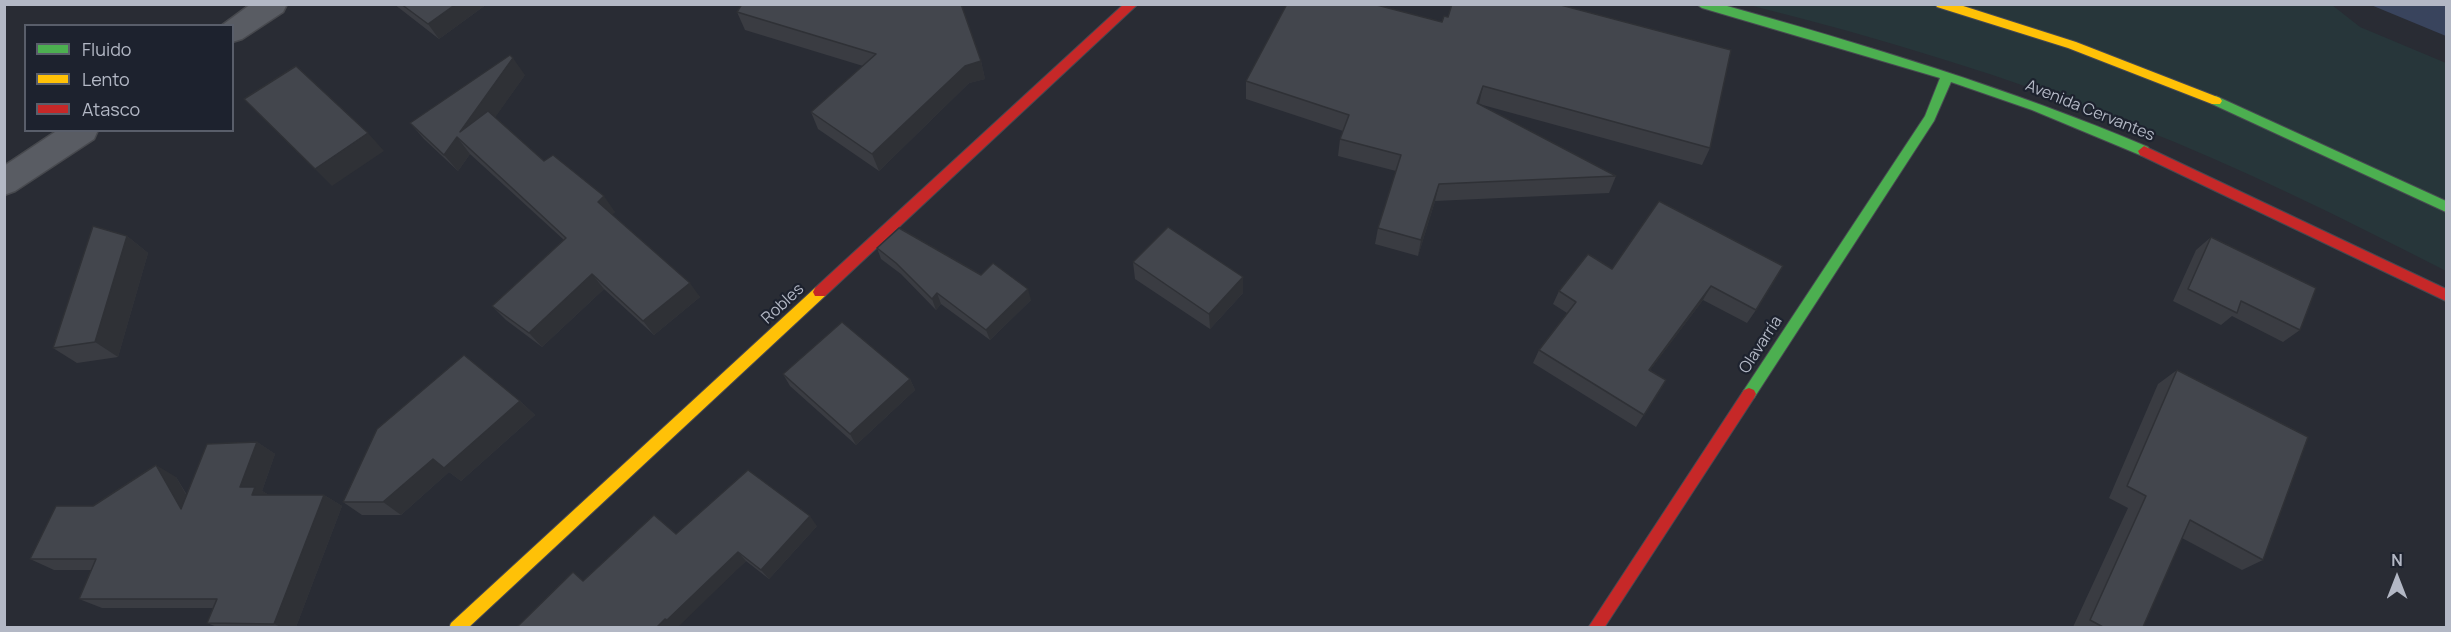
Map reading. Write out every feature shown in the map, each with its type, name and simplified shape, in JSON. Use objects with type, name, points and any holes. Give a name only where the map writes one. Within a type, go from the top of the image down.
[{"type":"street","points":[[234,31],[273,4]]},
{"type":"street","name":"Robles","points":[[456,627],[1132,4]]},
{"type":"street","name":"Avenida Cervantes","points":[[1702,4],[1838,41],[2076,120],[2241,195],[2446,295]]},
{"type":"street","points":[[1941,4],[1992,18],[2132,66],[2264,120],[2446,207]]},
{"type":"street","name":"Olavarría","points":[[1595,627],[1930,118],[1947,76]]},
{"type":"street","points":[[4,182],[80,132]]},
{"type":"shaded area","points":[[1749,5],[2332,5],[2360,27],[2446,63],[2446,271],[2253,176],[2134,126],[1943,59]]},
{"type":"water","points":[[2371,5],[2446,5],[2446,36]]},
{"type":"building","points":[[401,4],[456,4],[428,24]]},
{"type":"building","points":[[742,4],[961,4],[981,61],[965,66],[872,154],[811,112],[876,54],[737,12]]},
{"type":"building","points":[[1287,4],[1373,4],[1442,22],[1444,16],[1448,17],[1452,4],[1557,4],[1731,50],[1710,148],[1483,86],[1477,103],[1616,176],[1439,184],[1421,240],[1378,228],[1401,155],[1340,139],[1349,115],[1246,81]]},
{"type":"building","points":[[510,55],[513,58],[460,132],[488,111],[544,161],[553,155],[604,196],[598,202],[690,283],[643,321],[592,274],[529,333],[492,306],[566,238],[457,137],[444,155],[410,123]]},
{"type":"building","points":[[296,66],[368,133],[315,169],[244,99]]},
{"type":"building","points":[[1659,201],[1783,266],[1756,310],[1711,286],[1649,370],[1666,380],[1644,415],[1539,350],[1576,302],[1559,291],[1588,254],[1612,269]]},
{"type":"building","points":[[93,226],[127,236],[95,342],[53,348]]},
{"type":"building","points":[[1168,227],[1243,277],[1209,314],[1133,262]]},
{"type":"building","points":[[899,228],[981,275],[993,263],[1028,289],[986,330],[937,293],[932,299],[896,263],[877,248]]},
{"type":"building","points":[[2211,237],[2316,288],[2300,330],[2241,301],[2237,313],[2188,289]]},
{"type":"building","points":[[842,322],[910,379],[850,434],[783,374]]},
{"type":"building","points":[[464,355],[520,401],[444,468],[433,459],[383,502],[343,502],[377,429]]},
{"type":"building","points":[[2177,370],[2308,437],[2263,560],[2190,520],[2143,627],[2103,627],[2090,620],[2146,496],[2127,486]]},
{"type":"building","points":[[257,442],[240,487],[255,487],[252,495],[324,495],[274,624],[207,623],[217,599],[79,599],[96,559],[30,559],[56,506],[93,506],[156,465],[181,509],[207,444]]},
{"type":"building","points":[[748,470],[810,516],[761,570],[738,552],[657,627],[517,627],[573,572],[583,581],[654,515],[676,534]]},
{"type":"traffic: fast","points":[[1702,4],[1814,35],[1981,87],[2091,128],[2144,151]]},
{"type":"traffic: fast","points":[[1749,394],[1930,118],[1947,76]]},
{"type":"traffic: fast","points":[[2216,101],[2446,207]]},
{"type":"traffic: slow","points":[[1941,4],[2072,45],[2216,101]]},
{"type":"traffic: slow","points":[[456,628],[820,292]]},
{"type":"traffic: jam","points":[[820,292],[1132,4]]},
{"type":"traffic: jam","points":[[2144,151],[2446,295]]},
{"type":"traffic: jam","points":[[1595,628],[1749,394]]}]
